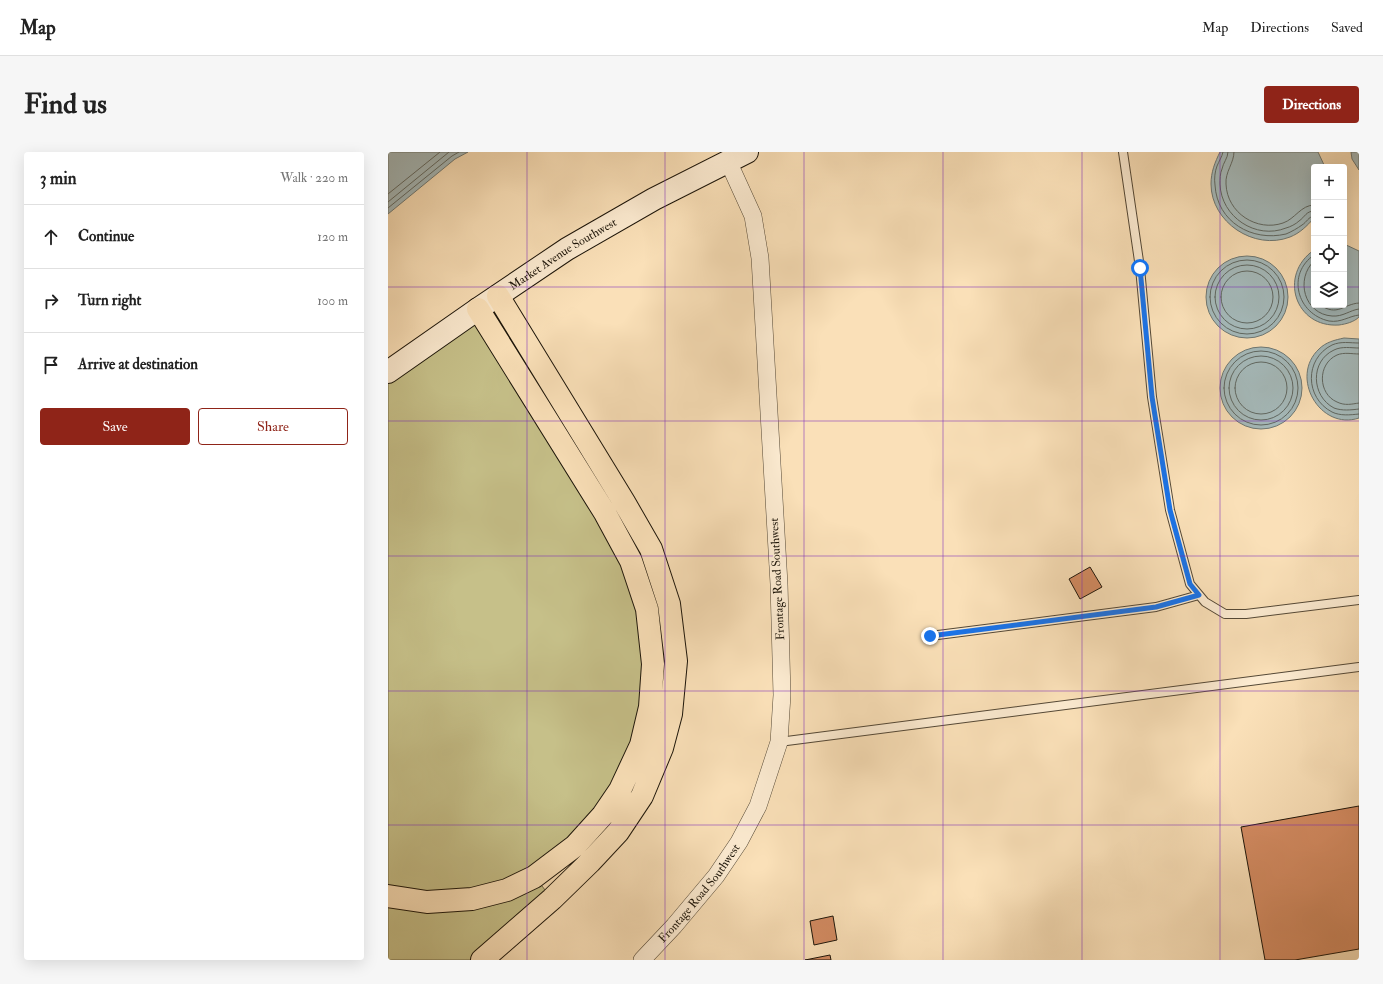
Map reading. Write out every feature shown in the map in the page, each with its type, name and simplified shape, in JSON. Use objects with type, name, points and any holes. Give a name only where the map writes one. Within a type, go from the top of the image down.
[{"type":"highway","points":[[482,960],[590,862],[618,832],[642,796],[662,748],[671,714],[676,661],[668,604],[650,549],[624,502],[498,296]]},
{"type":"highway","points":[[388,896],[426,902],[472,899],[507,890],[534,877],[575,846],[603,815],[620,790],[641,745],[650,707],[654,664],[647,609],[631,561],[605,513],[478,309]]},
{"type":"main road","name":"Market Avenue Southwest","points":[[388,372],[567,249],[654,199],[737,157]]},
{"type":"street","name":"Frontage Road Southwest","points":[[642,960],[674,926],[707,887],[739,842],[758,806],[779,742],[782,695],[778,584],[760,258],[753,216],[737,157]]},
{"type":"lane","points":[[1123,152],[1140,268],[1152,397],[1170,510],[1190,584],[1205,602],[1225,614],[1272,612],[1359,600]]},
{"type":"lane","points":[[930,636],[1156,607],[1199,595]]},
{"type":"lane","points":[[779,742],[1359,667]]},
{"type":"shaded area","points":[[478,309],[605,513],[653,664],[620,790],[535,877],[552,899],[482,960],[388,960],[388,372]]},
{"type":"water","points":[[388,152],[468,152],[455,159],[388,214]]},
{"type":"water","points":[[1220,152],[1318,152],[1324,164],[1311,164],[1311,221],[1290,237],[1276,240],[1262,240],[1237,230],[1218,210],[1213,198],[1211,184],[1215,163]]},
{"type":"water","points":[[1351,152],[1359,152],[1359,170],[1352,159]]},
{"type":"water","points":[[1347,245],[1359,251],[1359,317],[1357,319],[1342,325],[1324,324],[1311,318],[1302,309],[1296,298],[1294,286],[1297,273],[1303,261],[1311,253],[1311,308],[1347,308]]},
{"type":"water","points":[[1247,256],[1263,259],[1276,268],[1285,281],[1288,297],[1285,313],[1276,326],[1263,335],[1247,338],[1231,335],[1218,326],[1209,313],[1206,297],[1209,281],[1218,268],[1231,259]]},
{"type":"water","points":[[1344,338],[1359,339],[1359,418],[1345,420],[1332,417],[1321,409],[1313,399],[1308,387],[1307,373],[1311,361],[1319,349],[1328,343]]},
{"type":"water","points":[[1261,347],[1277,350],[1290,359],[1299,372],[1302,388],[1299,404],[1290,417],[1277,426],[1261,429],[1245,426],[1232,417],[1223,404],[1220,388],[1223,372],[1232,359],[1245,350]]},
{"type":"building","points":[[1090,567],[1102,587],[1080,599],[1069,579]]},
{"type":"building","points":[[1359,806],[1359,949],[1295,960],[1265,960],[1241,827]]},
{"type":"building","points":[[833,916],[837,940],[814,945],[810,921]]},
{"type":"building","points":[[830,955],[831,960],[805,960]]},
{"type":"route","points":[[930,636],[1156,607],[1199,595],[1190,584],[1170,510],[1152,397],[1140,268]]}]
